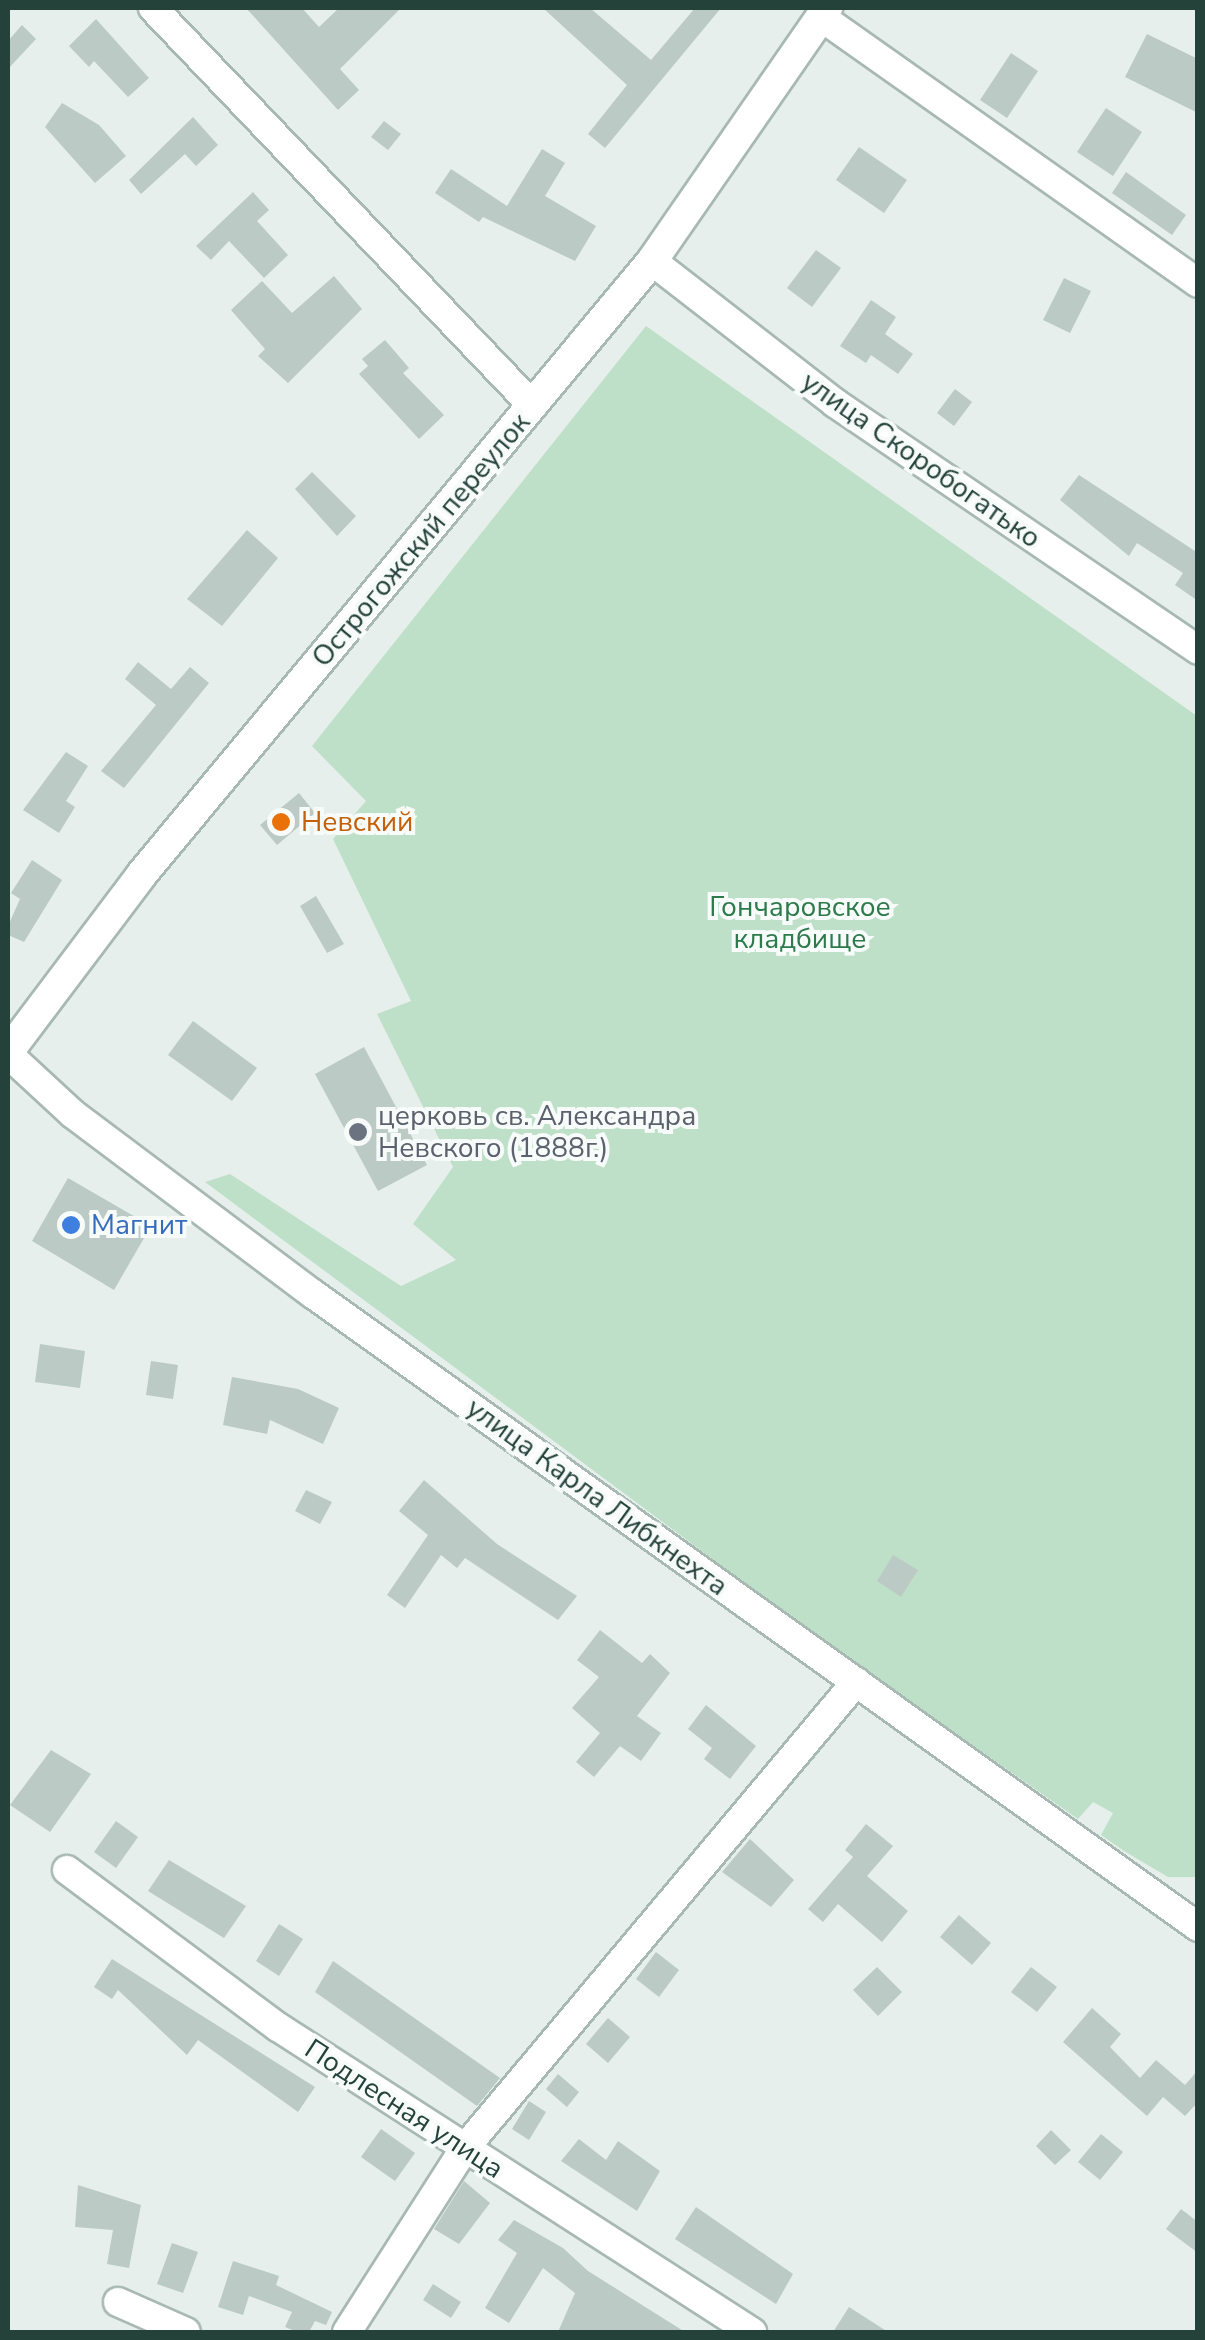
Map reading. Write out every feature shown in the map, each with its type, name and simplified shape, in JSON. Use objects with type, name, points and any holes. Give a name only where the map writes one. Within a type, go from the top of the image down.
[{"type":"main road","name":"Острогожский переулок","points":[[8,1053],[142,874],[652,261],[824,12]]},
{"type":"street","points":[[153,8],[534,406]]},
{"type":"street","name":"Острогожский переулок","points":[[824,12],[1198,283]]},
{"type":"street","name":"улица Скоробогатько","points":[[652,261],[835,403],[1198,650]]},
{"type":"street","name":"улица Карла Либкнехта","points":[[8,1053],[73,1114],[313,1294],[1198,1927]]},
{"type":"street","points":[[347,2332],[464,2149],[856,1682]]},
{"type":"street","name":"Подлесная улица","points":[[67,1870],[278,2026],[752,2332]]},
{"type":"street","points":[[118,2302],[186,2332]]},
{"type":"green space","name":"Гончаровское кладбище","points":[[646,326],[1197,716],[1197,1877],[1168,1877],[1124,1851],[1101,1835],[1113,1813],[1093,1802],[1078,1819],[808,1630],[205,1182],[230,1174],[401,1286],[456,1260],[413,1224],[453,1167],[377,1014],[411,1001],[333,839],[366,801],[312,746]]},
{"type":"building","points":[[246,8],[302,8],[319,27],[339,8],[401,8],[340,69],[359,90],[338,110]]},
{"type":"building","points":[[543,8],[590,8],[651,60],[695,8],[721,8],[605,148],[588,134],[627,85]]},
{"type":"building","points":[[96,19],[149,78],[128,97],[94,61],[89,67],[69,46]]},
{"type":"building","points":[[22,25],[36,39],[8,69],[8,41]]},
{"type":"building","points":[[1147,34],[1198,59],[1198,113],[1125,77]]},
{"type":"building","points":[[1011,53],[1038,71],[1007,118],[980,100]]},
{"type":"building","points":[[62,103],[99,125],[126,156],[95,183],[45,127]]},
{"type":"building","points":[[1106,108],[1142,132],[1113,176],[1077,152]]},
{"type":"building","points":[[193,117],[218,145],[196,166],[185,154],[141,194],[129,180]]},
{"type":"building","points":[[384,121],[401,134],[388,150],[371,137]]},
{"type":"building","points":[[859,147],[907,180],[884,213],[836,180]]},
{"type":"building","points":[[542,149],[565,163],[545,196],[596,226],[575,261],[483,217],[479,222],[435,193],[451,169],[507,206]]},
{"type":"building","points":[[1126,172],[1186,215],[1172,235],[1112,193]]},
{"type":"building","points":[[253,192],[269,210],[257,221],[288,255],[264,278],[229,241],[211,260],[196,246]]},
{"type":"building","points":[[816,250],[841,268],[812,307],[787,288]]},
{"type":"building","points":[[334,276],[362,309],[288,383],[258,356],[265,349],[231,310],[262,281],[292,313]]},
{"type":"building","points":[[1064,278],[1091,291],[1070,333],[1043,320]]},
{"type":"building","points":[[871,300],[896,317],[885,334],[913,354],[898,374],[871,355],[866,363],[840,346]]},
{"type":"building","points":[[385,340],[409,368],[403,373],[444,415],[419,439],[359,374],[368,366],[362,359]]},
{"type":"building","points":[[955,389],[972,402],[954,426],[937,413]]},
{"type":"building","points":[[312,472],[356,516],[337,536],[295,489]]},
{"type":"building","points":[[1079,475],[1198,553],[1198,601],[1175,585],[1183,573],[1137,543],[1129,556],[1060,500]]},
{"type":"building","points":[[247,530],[278,558],[222,626],[187,599]]},
{"type":"building","points":[[138,662],[171,689],[190,667],[209,683],[124,788],[101,771],[156,705],[125,679]]},
{"type":"building","points":[[66,752],[88,766],[66,801],[75,807],[59,833],[23,810]]},
{"type":"building","points":[[299,793],[315,813],[277,845],[260,825]]},
{"type":"building","points":[[32,860],[62,880],[24,942],[8,935],[20,899],[11,893]]},
{"type":"building","points":[[316,896],[344,944],[327,953],[300,906]]},
{"type":"building","points":[[193,1021],[257,1068],[232,1101],[168,1055]]},
{"type":"building","points":[[364,1047],[427,1165],[378,1191],[315,1074]]},
{"type":"building","points":[[68,1178],[151,1226],[114,1290],[32,1241]]},
{"type":"building","points":[[40,1344],[85,1351],[80,1388],[35,1382]]},
{"type":"building","points":[[151,1361],[178,1365],[173,1399],[146,1395]]},
{"type":"building","points":[[232,1377],[298,1389],[339,1408],[323,1444],[270,1420],[267,1434],[223,1425]]},
{"type":"building","points":[[424,1480],[497,1544],[577,1596],[558,1620],[465,1558],[457,1568],[441,1555],[405,1608],[387,1595],[428,1535],[399,1511]]},
{"type":"building","points":[[306,1490],[332,1502],[320,1524],[295,1511]]},
{"type":"building","points":[[893,1555],[918,1570],[901,1597],[877,1581]]},
{"type":"building","points":[[600,1630],[642,1663],[650,1654],[670,1673],[637,1716],[661,1733],[641,1761],[620,1746],[594,1777],[576,1762],[600,1733],[572,1708],[599,1677],[577,1660]]},
{"type":"building","points":[[706,1705],[756,1746],[730,1779],[704,1759],[712,1748],[688,1729]]},
{"type":"building","points":[[51,1750],[91,1774],[50,1832],[10,1805]]},
{"type":"building","points":[[116,1821],[138,1837],[116,1868],[94,1852]]},
{"type":"building","points":[[866,1824],[893,1846],[867,1876],[908,1911],[882,1942],[838,1904],[823,1922],[808,1909],[853,1857],[845,1850]]},
{"type":"building","points":[[750,1839],[794,1880],[771,1907],[722,1872]]},
{"type":"building","points":[[169,1860],[246,1906],[224,1938],[148,1891]]},
{"type":"building","points":[[959,1915],[991,1943],[972,1965],[940,1937]]},
{"type":"building","points":[[279,1924],[303,1939],[279,1976],[256,1961]]},
{"type":"building","points":[[656,1952],[679,1970],[659,1997],[636,1979]]},
{"type":"building","points":[[112,1959],[315,2087],[298,2112],[198,2040],[187,2055],[118,1990],[112,1999],[94,1987]]},
{"type":"building","points":[[333,1961],[500,2078],[477,2106],[315,1992]]},
{"type":"building","points":[[877,1967],[902,1992],[878,2016],[853,1990]]},
{"type":"building","points":[[1031,1967],[1057,1987],[1037,2012],[1011,1992]]},
{"type":"building","points":[[1092,2008],[1121,2034],[1110,2047],[1140,2078],[1156,2060],[1185,2085],[1198,2070],[1198,2102],[1185,2116],[1163,2097],[1147,2116],[1063,2042]]},
{"type":"building","points":[[608,2018],[630,2037],[608,2063],[586,2044]]},
{"type":"building","points":[[558,2074],[579,2092],[567,2107],[546,2089]]},
{"type":"building","points":[[529,2101],[546,2112],[529,2140],[512,2129]]},
{"type":"building","points":[[381,2129],[415,2153],[395,2181],[361,2157]]},
{"type":"building","points":[[1051,2130],[1071,2150],[1055,2165],[1036,2146]]},
{"type":"building","points":[[1101,2134],[1123,2152],[1100,2180],[1078,2162]]},
{"type":"building","points":[[579,2139],[606,2160],[618,2141],[660,2171],[637,2211],[561,2161]]},
{"type":"building","points":[[464,2181],[490,2203],[459,2244],[434,2229]]},
{"type":"building","points":[[78,2185],[141,2205],[129,2268],[107,2264],[113,2230],[75,2227]]},
{"type":"building","points":[[696,2207],[793,2274],[776,2304],[675,2239]]},
{"type":"building","points":[[1181,2209],[1198,2222],[1198,2253],[1166,2229]]},
{"type":"building","points":[[514,2220],[563,2248],[588,2271],[685,2332],[558,2332],[575,2293],[543,2268],[509,2323],[485,2308],[517,2253],[498,2240]]},
{"type":"building","points":[[172,2243],[198,2252],[183,2293],[157,2284]]},
{"type":"building","points":[[233,2261],[279,2276],[276,2285],[332,2312],[326,2325],[315,2321],[309,2332],[297,2332],[285,2327],[292,2312],[249,2296],[243,2315],[218,2307]]},
{"type":"building","points":[[433,2284],[461,2302],[451,2318],[423,2300]]},
{"type":"building","points":[[849,2307],[888,2332],[833,2332]]},
{"type":"place","name":"Невский","points":[[281,822]]},
{"type":"place","name":"церковь св. Александра Невского (1888г.)","points":[[358,1132]]},
{"type":"place","name":"Магнит","points":[[71,1225]]}]
